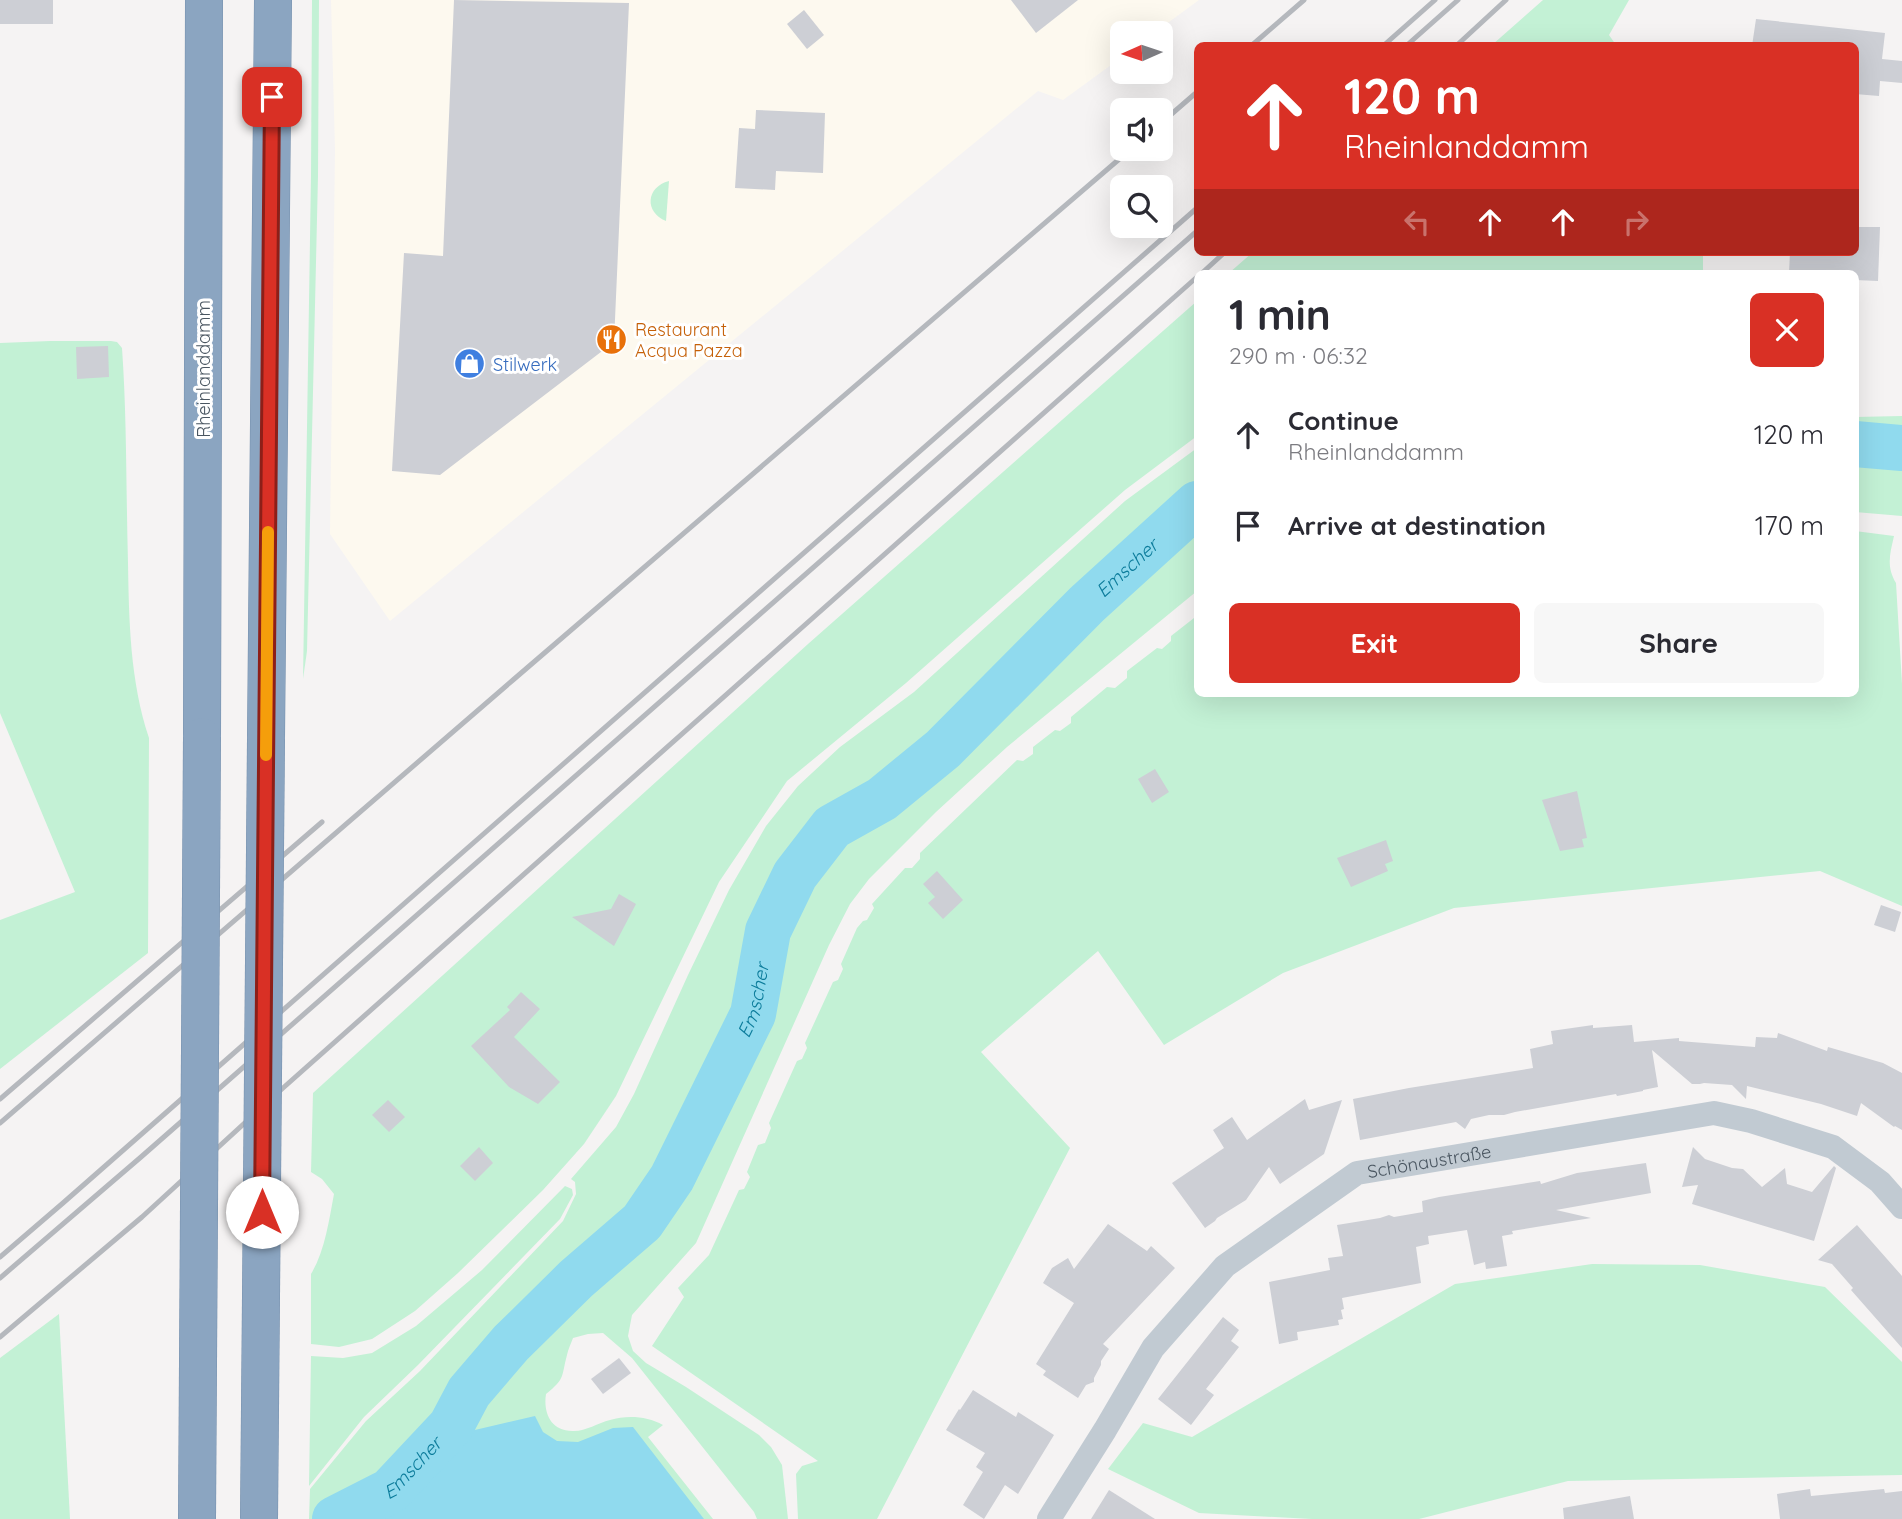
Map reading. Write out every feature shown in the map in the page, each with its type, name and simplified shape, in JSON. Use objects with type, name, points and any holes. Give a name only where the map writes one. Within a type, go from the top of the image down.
[{"type":"highway","name":"Rheinlanddamm","points":[[197,1519],[204,0]]},
{"type":"highway","points":[[259,1519],[273,0]]},
{"type":"street","name":"Schönaustraße","points":[[1049,1519],[1153,1348],[1225,1266],[1357,1173],[1714,1113],[1751,1121],[1833,1147],[1880,1182],[1902,1207]]},
{"type":"shaded area","points":[[331,0],[1199,0],[1170,21],[1110,21],[1110,66],[1063,100],[1038,91],[390,621],[330,534],[335,150]]},
{"type":"green space","points":[[312,0],[319,0],[318,176],[307,651],[303,679],[311,176]]},
{"type":"green space","points":[[1543,0],[1629,0],[1609,35],[1614,42],[1495,42]]},
{"type":"green space","points":[[669,181],[666,221],[654,212],[651,200],[656,189]]},
{"type":"green space","points":[[1248,256],[1703,256],[1703,270],[1232,270]]},
{"type":"green space","points":[[1194,304],[1194,438],[1125,490],[906,683],[787,781],[719,882],[616,1096],[584,1144],[543,1190],[415,1311],[372,1339],[339,1347],[311,1344],[311,1274],[323,1245],[334,1194],[322,1179],[311,1172],[313,1093],[808,644]]},
{"type":"green space","points":[[111,341],[117,342],[122,348],[130,629],[134,673],[149,738],[148,953],[0,1069],[0,920],[75,892],[0,713],[0,343]]},
{"type":"green space","points":[[1902,416],[1902,516],[1859,512],[1859,417]]},
{"type":"green space","points":[[1194,450],[1194,593],[1007,747],[936,812],[869,879],[850,904],[829,945],[696,1243],[632,1315],[628,1336],[633,1351],[646,1363],[759,1435],[771,1447],[782,1465],[788,1519],[757,1519],[632,1358],[603,1333],[573,1338],[562,1377],[546,1394],[546,1408],[550,1420],[560,1428],[574,1431],[623,1417],[644,1418],[663,1425],[648,1437],[713,1519],[309,1519],[310,1489],[366,1421],[420,1371],[563,1221],[576,1194],[575,1182],[571,1179],[616,1127],[729,890],[766,826],[798,786],[840,747],[914,692],[1125,501]]},
{"type":"green space","points":[[1859,532],[1894,536],[1890,565],[1896,583],[1902,684],[1902,906],[1820,871],[1454,908],[1283,973],[1164,1045],[1098,951],[981,1052],[1070,1148],[877,1519],[798,1519],[796,1474],[802,1466],[818,1461],[652,1346],[684,1297],[678,1288],[709,1255],[739,1190],[744,1189],[750,1177],[747,1172],[758,1145],[765,1143],[771,1128],[769,1123],[797,1061],[802,1059],[807,1048],[805,1043],[833,982],[838,980],[843,969],[841,964],[857,928],[867,920],[874,908],[872,904],[905,868],[912,868],[920,859],[920,853],[1017,760],[1023,761],[1033,754],[1033,747],[1055,730],[1060,731],[1071,723],[1071,717],[1107,687],[1115,688],[1127,678],[1127,671],[1157,648],[1162,649],[1171,641],[1171,636],[1194,618],[1194,697],[1859,697]]},
{"type":"green space","points":[[565,1186],[572,1189],[573,1195],[560,1219],[364,1417],[309,1486],[311,1356],[343,1358],[372,1353],[416,1326],[482,1270]]},
{"type":"green space","points":[[1592,1264],[1700,1265],[1825,1287],[1902,1362],[1902,1475],[1568,1481],[1419,1519],[1312,1519],[1199,1513],[1108,1469],[1143,1423],[1192,1437],[1455,1284]]},
{"type":"green space","points":[[59,1314],[70,1519],[0,1519],[0,1358]]},
{"type":"water","points":[[535,1416],[543,1432],[557,1441],[578,1442],[613,1428],[633,1427],[704,1519],[370,1519],[393,1508],[451,1451],[462,1433]]},
{"type":"building","points":[[0,0],[53,0],[53,24],[0,24]]},
{"type":"building","points":[[454,0],[629,3],[614,342],[440,475],[392,471],[404,253],[443,256]]},
{"type":"building","points":[[1011,0],[1078,0],[1036,33]]},
{"type":"building","points":[[804,10],[824,35],[807,49],[787,24]]},
{"type":"building","points":[[1756,19],[1885,33],[1882,59],[1902,61],[1902,83],[1880,81],[1879,96],[1859,94],[1859,42],[1753,42]]},
{"type":"building","points":[[756,110],[825,113],[823,173],[776,171],[775,190],[735,188],[739,128],[755,129]]},
{"type":"building","points":[[1859,227],[1880,227],[1878,281],[1859,280],[1859,270],[1789,270],[1790,256],[1859,256]]},
{"type":"building","points":[[108,346],[109,377],[77,379],[76,347]]},
{"type":"building","points":[[1155,769],[1169,792],[1152,803],[1138,779]]},
{"type":"building","points":[[1577,791],[1587,838],[1582,839],[1584,847],[1560,851],[1542,800]]},
{"type":"building","points":[[1386,840],[1393,861],[1385,864],[1388,871],[1351,887],[1337,858]]},
{"type":"building","points":[[937,871],[963,900],[943,919],[928,903],[935,897],[923,884]]},
{"type":"building","points":[[619,894],[636,904],[614,946],[572,917],[611,909]]},
{"type":"building","points":[[1881,905],[1901,912],[1895,932],[1874,925]]},
{"type":"building","points":[[521,992],[540,1009],[514,1037],[560,1082],[538,1104],[509,1087],[471,1046],[510,1010],[507,1007]]},
{"type":"building","points":[[1593,1025],[1593,1028],[1632,1025],[1634,1042],[1679,1038],[1679,1041],[1755,1047],[1756,1037],[1777,1038],[1778,1033],[1827,1051],[1828,1047],[1883,1063],[1902,1073],[1902,1130],[1861,1103],[1857,1116],[1821,1104],[1747,1086],[1746,1099],[1732,1085],[1692,1084],[1652,1050],[1658,1087],[1504,1115],[1489,1115],[1471,1119],[1465,1129],[1456,1122],[1360,1140],[1353,1099],[1533,1068],[1530,1049],[1553,1044],[1551,1031]]},
{"type":"building","points":[[1305,1099],[1309,1110],[1342,1100],[1324,1154],[1280,1184],[1269,1167],[1246,1200],[1205,1228],[1172,1183],[1224,1148],[1213,1130],[1232,1117],[1247,1140]]},
{"type":"building","points":[[388,1100],[405,1117],[389,1132],[372,1115]]},
{"type":"building","points":[[479,1147],[493,1163],[475,1181],[460,1166]]},
{"type":"building","points":[[1693,1147],[1705,1159],[1743,1169],[1762,1187],[1785,1168],[1787,1184],[1812,1192],[1834,1166],[1836,1168],[1814,1241],[1692,1204],[1698,1185],[1682,1187]]},
{"type":"building","points":[[1646,1163],[1651,1193],[1556,1210],[1591,1218],[1512,1231],[1513,1234],[1502,1236],[1507,1266],[1486,1269],[1485,1262],[1474,1265],[1467,1230],[1428,1236],[1429,1244],[1416,1247],[1421,1283],[1342,1298],[1343,1319],[1338,1320],[1339,1325],[1297,1332],[1298,1340],[1279,1344],[1269,1282],[1330,1270],[1328,1258],[1343,1256],[1337,1225],[1389,1215],[1394,1217],[1423,1212],[1422,1201],[1439,1197],[1540,1181],[1541,1184],[1577,1173]]},
{"type":"building","points":[[1108,1224],[1147,1251],[1151,1246],[1175,1268],[1103,1344],[1109,1349],[1101,1361],[1094,1382],[1086,1385],[1078,1398],[1043,1375],[1046,1371],[1036,1364],[1074,1303],[1043,1283],[1052,1268],[1068,1258],[1074,1269]]},
{"type":"building","points":[[1857,1225],[1902,1276],[1902,1348],[1832,1264],[1818,1260]]},
{"type":"building","points":[[1223,1317],[1239,1330],[1231,1341],[1239,1347],[1206,1389],[1214,1395],[1191,1425],[1158,1399]]},
{"type":"building","points":[[619,1358],[631,1373],[603,1394],[591,1379]]},
{"type":"building","points":[[973,1390],[1016,1417],[1018,1412],[1054,1435],[1018,1494],[1005,1485],[984,1519],[963,1505],[983,1472],[976,1467],[985,1453],[946,1430]]},
{"type":"building","points":[[1810,1489],[1811,1496],[1884,1489],[1885,1493],[1902,1491],[1902,1519],[1780,1519],[1777,1494]]},
{"type":"building","points":[[1109,1490],[1155,1519],[1091,1519]]},
{"type":"building","points":[[1630,1496],[1634,1519],[1564,1519],[1563,1508]]},
{"type":"waterway","name":"Emscher","points":[[1859,444],[1902,448]]},
{"type":"waterway","name":"Emscher","points":[[335,1519],[390,1491],[451,1426],[469,1392],[511,1343],[576,1279],[642,1222],[672,1178],[753,1014],[768,931],[795,875],[832,827],[882,799],[943,749],[1087,604],[1194,507]]},
{"type":"railway","points":[[1256,42],[1304,0]]},
{"type":"railway","points":[[1388,42],[1435,0]]},
{"type":"railway","points":[[1411,42],[1458,0]]},
{"type":"railway","points":[[1460,42],[1506,0]]},
{"type":"railway","points":[[1173,113],[1194,95]]},
{"type":"railway","points":[[0,1123],[1117,161]]},
{"type":"railway","points":[[0,1257],[1194,211]]},
{"type":"railway","points":[[0,1278],[1194,234]]},
{"type":"railway","points":[[1205,270],[1221,256]]},
{"type":"railway","points":[[0,1337],[142,1217],[283,1088],[1194,280]]},
{"type":"railway","points":[[0,1099],[322,822]]},
{"type":"slow traffic","points":[[266,755],[268,532]]},
{"type":"place","name":"Restaurant Acqua Pazza","points":[[612,339]]},
{"type":"place","name":"Stilwerk","points":[[470,364]]},
{"type":"route","points":[[262,1212],[272,97]]}]
